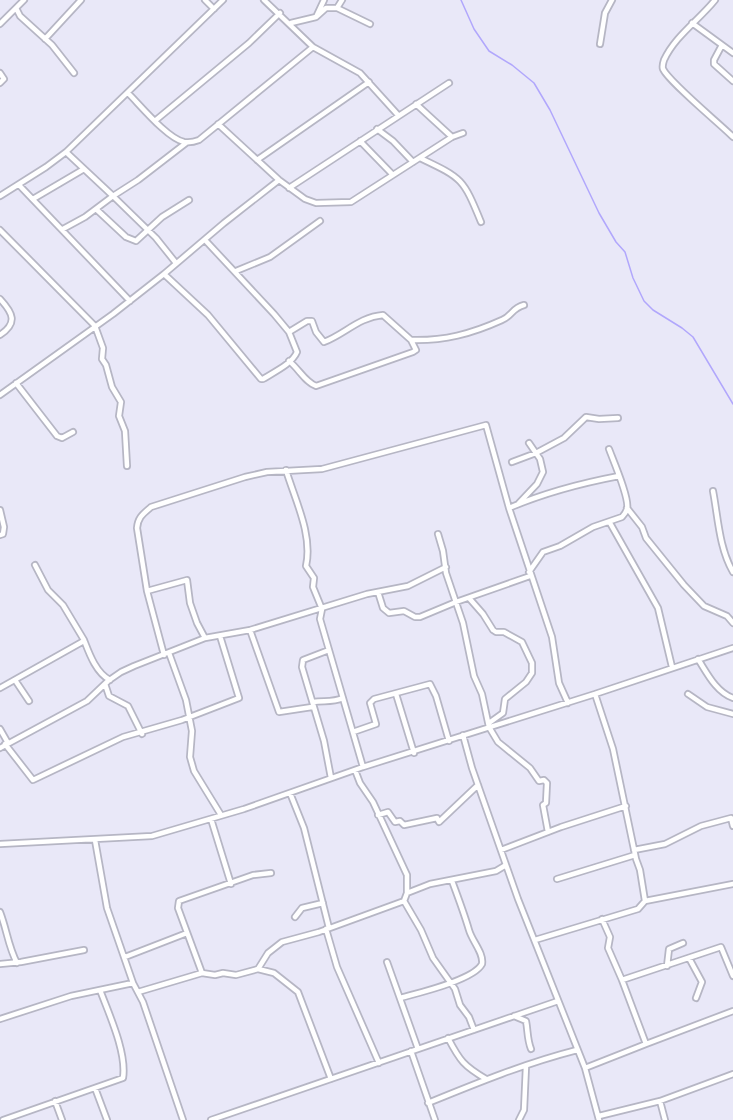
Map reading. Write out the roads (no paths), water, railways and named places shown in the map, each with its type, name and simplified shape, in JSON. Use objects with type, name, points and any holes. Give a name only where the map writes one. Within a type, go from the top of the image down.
[{"type":"street","points":[[0,24],[24,0]]},
{"type":"street","points":[[45,39],[81,0]]},
{"type":"street","points":[[205,0],[214,9]]},
{"type":"street","points":[[0,196],[66,152],[223,0]]},
{"type":"street","points":[[264,0],[314,46],[354,68],[398,115]]},
{"type":"street","points":[[316,17],[324,0]]},
{"type":"street","points":[[337,8],[342,0]]},
{"type":"street","points":[[600,44],[604,14],[612,0]]},
{"type":"street","points":[[715,0],[692,23],[664,60],[664,70],[733,137]]},
{"type":"street","points":[[16,8],[20,16],[67,62],[74,73]]},
{"type":"street","points":[[291,23],[316,17],[326,8],[337,8],[370,24]]},
{"type":"street","points":[[156,120],[240,50],[280,13]]},
{"type":"street","points":[[692,23],[733,52]]},
{"type":"street","points":[[722,45],[714,64],[733,81]]},
{"type":"street","points":[[63,229],[76,223],[138,180],[186,143],[199,140],[314,46]]},
{"type":"street","points":[[0,73],[4,79],[0,83]]},
{"type":"street","points":[[257,160],[369,82]]},
{"type":"street","points":[[289,188],[449,83]]},
{"type":"street","points":[[128,93],[170,134],[186,143]]},
{"type":"street","points":[[416,104],[452,137]]},
{"type":"street","points":[[218,124],[279,180],[305,200],[316,203],[351,202],[452,137],[463,133]]},
{"type":"street","points":[[377,129],[393,141],[413,162]]},
{"type":"street","points":[[360,141],[393,175]]},
{"type":"street","points":[[66,152],[147,232],[156,238],[176,263]]},
{"type":"street","points":[[420,158],[452,173],[460,180],[468,190],[481,222]]},
{"type":"street","points":[[33,200],[84,169]]},
{"type":"street","points":[[0,395],[130,301],[279,180]]},
{"type":"street","points":[[19,185],[130,301]]},
{"type":"street","points":[[96,209],[132,241],[140,238],[162,217],[189,200]]},
{"type":"street","points":[[236,271],[270,257],[320,221]]},
{"type":"street","points":[[0,230],[95,326],[103,348],[102,359],[106,364],[112,387],[121,402],[119,416],[125,431],[127,466]]},
{"type":"street","points":[[164,274],[208,315],[261,379],[289,362],[297,352],[289,332],[236,271],[205,240]]},
{"type":"street","points":[[0,299],[9,308],[12,318],[11,325],[0,336]]},
{"type":"street","points":[[411,340],[444,339],[464,334],[504,320],[513,309],[524,305]]},
{"type":"street","points":[[289,332],[307,321],[312,321],[316,332],[324,342],[360,321],[383,315],[411,340],[416,350],[316,386],[308,382],[300,369],[289,362]]},
{"type":"street","points":[[16,383],[57,436],[62,438],[73,432]]},
{"type":"street","points":[[512,462],[536,453],[564,438],[586,417],[618,418]]},
{"type":"street","points":[[221,815],[194,771],[190,757],[192,731],[186,700],[166,654],[147,591],[137,528],[141,515],[151,507],[180,497],[245,477],[286,470],[322,469],[486,425],[509,508],[552,638],[559,683],[568,703]]},
{"type":"street","points":[[519,503],[537,484],[543,472],[540,459],[529,443]]},
{"type":"street","points":[[609,449],[620,476],[627,508],[642,527],[646,538],[704,606],[727,616],[733,623]]},
{"type":"street","points":[[286,470],[306,535],[309,554],[306,566],[314,578],[313,587],[322,609],[320,618],[363,767]]},
{"type":"street","points":[[509,508],[581,484],[620,476]]},
{"type":"street","points":[[712,491],[721,541],[733,572]]},
{"type":"street","points":[[378,592],[383,608],[389,613],[404,611],[415,617],[429,615],[456,602],[530,574],[543,552],[560,546],[593,527],[622,518],[627,508]]},
{"type":"street","points":[[0,510],[4,527],[3,534],[0,535]]},
{"type":"street","points":[[610,523],[658,609],[672,668]]},
{"type":"street","points":[[438,534],[448,583],[463,623],[474,676],[482,694],[489,725],[502,747],[530,768],[539,781],[544,780],[547,783],[546,804],[543,806],[548,832]]},
{"type":"street","points":[[35,565],[48,590],[63,605],[84,639],[92,658],[107,682],[109,696],[128,706],[142,734]]},
{"type":"street","points":[[4,745],[87,700],[121,672],[205,638],[250,630],[378,592],[408,586],[446,567]]},
{"type":"street","points":[[147,591],[187,580],[190,603],[205,638]]},
{"type":"street","points":[[469,598],[493,630],[504,632],[522,642],[533,667],[526,682],[505,699],[503,714],[489,725]]},
{"type":"street","points":[[312,612],[320,618]]},
{"type":"street","points":[[250,630],[279,712],[313,705],[320,700],[327,703],[343,698]]},
{"type":"street","points":[[0,729],[4,745],[33,780],[123,737],[142,734],[239,697],[220,636]]},
{"type":"street","points":[[0,688],[84,639]]},
{"type":"street","points":[[0,844],[152,836],[211,819],[363,767],[414,753],[489,725],[568,703],[733,648]]},
{"type":"street","points":[[329,650],[303,660],[302,664],[324,741],[331,778]]},
{"type":"street","points":[[698,659],[712,682],[726,695],[733,696]]},
{"type":"street","points":[[15,680],[29,701]]},
{"type":"street","points":[[353,732],[376,724],[370,703],[374,699],[428,684],[432,686],[449,741]]},
{"type":"street","points":[[396,694],[414,753]]},
{"type":"street","points":[[595,694],[613,749],[645,901]]},
{"type":"street","points":[[688,694],[708,707],[725,714],[733,714]]},
{"type":"street","points":[[463,735],[506,865],[585,1068],[599,1118],[660,1101],[733,1074]]},
{"type":"street","points":[[258,969],[276,945],[404,901],[407,893],[406,875],[373,802],[360,783],[355,770]]},
{"type":"street","points":[[378,815],[388,812],[395,822],[400,821],[404,825],[437,818],[439,822],[478,785]]},
{"type":"street","points":[[290,793],[304,828],[337,967],[380,1063]]},
{"type":"street","points":[[501,850],[626,806]]},
{"type":"street","points":[[557,879],[665,844],[702,826],[731,818],[733,826]]},
{"type":"street","points":[[211,819],[231,884]]},
{"type":"street","points":[[94,840],[106,908],[154,1033],[183,1120]]},
{"type":"street","points":[[407,893],[430,884],[496,871],[506,865]]},
{"type":"street","points":[[202,974],[178,908],[179,901],[253,875],[271,873]]},
{"type":"street","points":[[400,998],[451,983],[479,969],[483,961],[469,931],[464,910],[452,881]]},
{"type":"street","points":[[535,940],[638,909],[645,901],[733,884]]},
{"type":"street","points":[[404,901],[421,930],[433,958],[451,983],[474,1030]]},
{"type":"street","points":[[295,917],[302,908],[323,903]]},
{"type":"street","points":[[0,912],[3,931],[17,963]]},
{"type":"street","points":[[602,919],[610,937],[608,948],[611,958],[622,980],[646,1044]]},
{"type":"street","points":[[124,957],[187,933]]},
{"type":"street","points":[[667,966],[669,950],[683,943]]},
{"type":"street","points":[[622,980],[721,947],[733,976]]},
{"type":"street","points":[[0,964],[17,963],[84,950]]},
{"type":"street","points":[[689,958],[702,982],[696,998]]},
{"type":"street","points":[[387,962],[418,1049]]},
{"type":"street","points":[[138,992],[202,974],[237,975],[258,969],[274,973],[298,992],[331,1079]]},
{"type":"street","points":[[0,1019],[71,996],[133,983]]},
{"type":"street","points":[[3,1120],[121,1080],[124,1076],[116,1037],[100,990]]},
{"type":"street","points":[[211,1120],[558,1001]]},
{"type":"street","points":[[585,1068],[733,1011]]},
{"type":"street","points":[[514,1016],[526,1021],[527,1040],[531,1049]]},
{"type":"street","points":[[448,1038],[467,1068],[486,1079]]},
{"type":"street","points":[[429,1103],[486,1079],[577,1050]]},
{"type":"street","points":[[411,1052],[435,1120]]},
{"type":"street","points":[[519,1120],[524,1110],[526,1066]]},
{"type":"street","points":[[95,1088],[107,1120]]},
{"type":"street","points":[[55,1101],[62,1120]]},
{"type":"street","points":[[660,1101],[665,1120]]},
{"type":"waterway","points":[[461,0],[474,29],[489,51],[512,65],[534,83],[550,110],[599,213],[616,242],[625,252],[633,278],[644,301],[653,310],[693,337],[733,404]]}]
